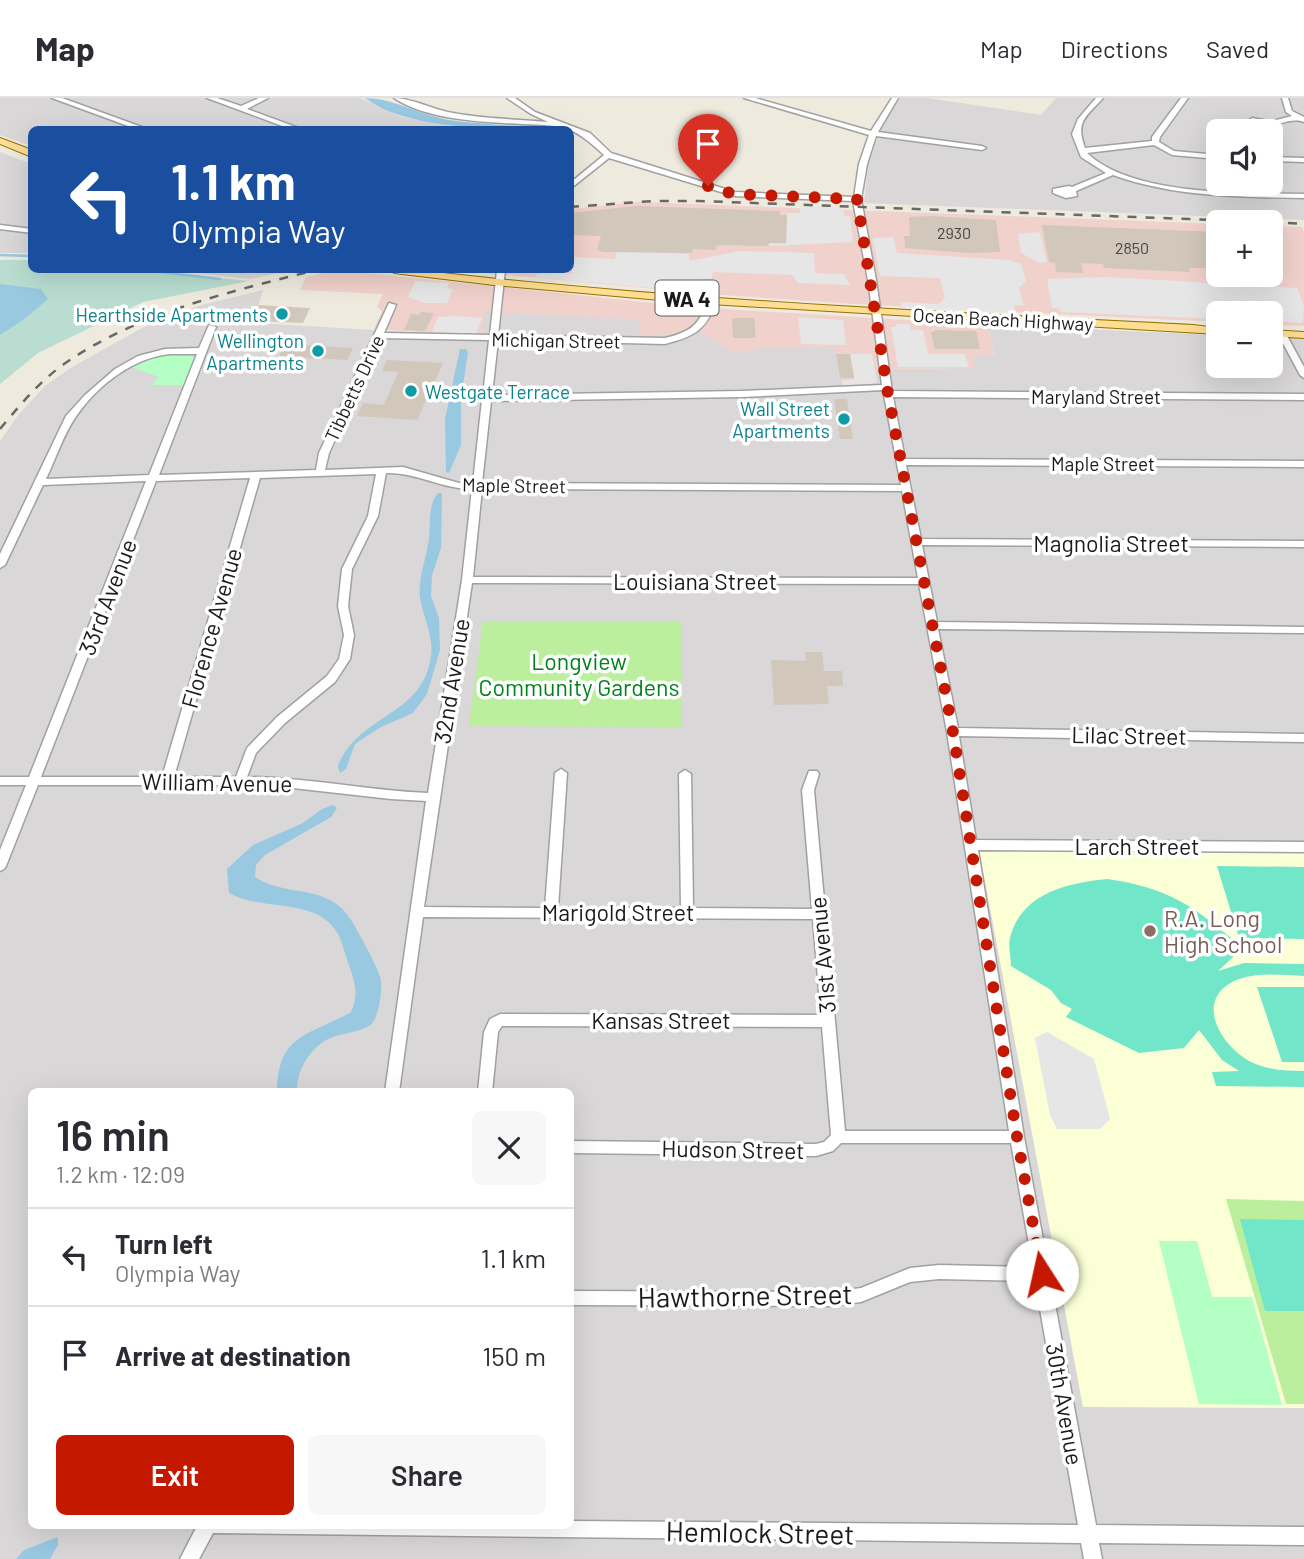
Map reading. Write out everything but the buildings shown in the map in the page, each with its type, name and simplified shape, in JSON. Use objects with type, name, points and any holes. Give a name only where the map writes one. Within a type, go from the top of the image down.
[{"type":"main road","points":[[0,141],[28,152]]},
{"type":"main road","name":"Ocean Beach Highway","points":[[458,273],[500,275],[713,301],[874,313],[1206,330]]},
{"type":"main road","name":"Ocean Beach Highway","points":[[1193,328],[1206,326]]},
{"type":"main road","points":[[1283,328],[1304,329]]},
{"type":"main road","points":[[1283,334],[1304,335]]},
{"type":"street","points":[[55,98],[136,126]]},
{"type":"street","points":[[210,98],[290,126]]},
{"type":"street","points":[[241,109],[265,98]]},
{"type":"street","points":[[397,98],[417,108],[459,115],[570,126]]},
{"type":"street","points":[[510,98],[533,113],[570,126]]},
{"type":"street","points":[[747,98],[873,134],[982,148]]},
{"type":"street","name":"30th Avenue","points":[[895,98],[873,134],[863,164],[857,199],[872,280],[874,313],[887,391],[953,732],[1017,1137],[1093,1559]]},
{"type":"street","points":[[1100,98],[1082,117],[1076,133],[1082,150],[1112,173],[1150,186],[1180,191],[1304,196]]},
{"type":"street","points":[[1155,143],[1156,137],[1185,98]]},
{"type":"street","points":[[1285,98],[1289,112],[1301,119]]},
{"type":"street","points":[[1283,122],[1301,119]]},
{"type":"street","points":[[574,128],[587,135],[608,155],[733,194],[857,199]]},
{"type":"street","points":[[1082,150],[1155,143],[1172,153],[1206,156]]},
{"type":"street","points":[[574,184],[608,155]]},
{"type":"street","points":[[1283,159],[1304,160]]},
{"type":"street","points":[[1072,190],[1112,173]]},
{"type":"street","points":[[0,227],[28,230]]},
{"type":"street","name":"32nd Avenue","points":[[393,1088],[433,797],[467,580],[500,275]]},
{"type":"street","name":"Michigan Street","points":[[379,335],[665,341],[692,335],[706,320],[713,301]]},
{"type":"street","name":"Tibbetts Drive","points":[[320,472],[324,453],[392,305]]},
{"type":"street","name":"33rd Avenue","points":[[0,866],[212,327]]},
{"type":"street","points":[[1283,344],[1304,375]]},
{"type":"street","points":[[0,565],[71,416],[97,386],[134,362],[154,354],[202,351]]},
{"type":"street","name":"Maryland Street","points":[[485,398],[887,391],[1304,397]]},
{"type":"street","name":"Maple Street","points":[[902,462],[1304,464]]},
{"type":"street","points":[[240,781],[251,751],[281,720],[331,679],[344,659],[349,635],[343,606],[347,569],[373,516],[382,470]]},
{"type":"street","name":"Maple Street","points":[[39,482],[403,470],[450,484],[477,486],[907,488]]},
{"type":"street","name":"Florence Avenue","points":[[167,781],[256,475]]},
{"type":"street","name":"Magnolia Street","points":[[917,542],[1304,544]]},
{"type":"street","name":"Louisiana Street","points":[[467,580],[923,582]]},
{"type":"street","points":[[933,625],[1304,630]]},
{"type":"street","name":"Lilac Street","points":[[953,732],[1304,738]]},
{"type":"street","points":[[551,912],[561,773]]},
{"type":"street","points":[[685,774],[687,912]]},
{"type":"street","name":"31st Avenue","points":[[813,774],[808,790],[838,1137]]},
{"type":"street","name":"William Avenue","points":[[0,781],[240,781],[310,784],[364,793],[433,797]]},
{"type":"street","name":"Larch Street","points":[[971,845],[1304,847]]},
{"type":"street","name":"Marigold Street","points":[[418,912],[818,914]]},
{"type":"street","name":"Kansas Street","points":[[485,1088],[491,1032],[495,1023],[508,1019],[828,1021]]},
{"type":"street","name":"Hudson Street","points":[[574,1147],[816,1150],[828,1147],[838,1137],[1017,1137]]},
{"type":"street","name":"Hawthorne Street","points":[[574,1298],[830,1299],[861,1295],[910,1275],[939,1272],[1042,1274]]},
{"type":"street","points":[[189,1559],[205,1529]]},
{"type":"street","name":"Hemlock Street","points":[[478,1529],[1304,1536]]},
{"type":"shaded area","points":[[0,98],[360,98],[402,117],[452,126],[28,126],[28,145],[0,135]]},
{"type":"shaded area","points":[[365,98],[386,101],[449,120],[514,126],[455,126],[383,109]]},
{"type":"shaded area","points":[[900,98],[927,98],[1041,115],[1056,98],[1304,98],[1304,220],[1283,219],[1283,210],[1206,210],[1206,216],[864,203],[868,165],[881,128]]},
{"type":"shaded area","points":[[0,152],[28,163],[28,253],[0,253]]},
{"type":"shaded area","points":[[638,202],[1206,224],[1206,287],[1283,287],[1283,226],[1302,227],[1304,326],[1283,325],[1283,301],[1206,301],[1206,321],[855,304],[708,294],[486,273],[574,273],[574,209]]},
{"type":"shaded area","points":[[800,206],[843,208],[844,216],[850,216],[853,242],[770,246],[770,243],[786,244],[787,213],[800,213]]},
{"type":"shaded area","points":[[1040,232],[1047,262],[1039,263],[1021,253],[1018,234]]},
{"type":"shaded area","points":[[893,237],[897,253],[1009,260],[1021,264],[1026,281],[1019,288],[1024,305],[1014,305],[1014,312],[902,307],[901,302],[939,304],[945,298],[940,278],[880,276],[873,238]]},
{"type":"shaded area","points":[[617,251],[689,254],[689,261],[741,251],[814,253],[815,273],[844,274],[850,285],[798,283],[792,275],[713,272],[712,279],[704,279],[703,288],[694,287],[693,292],[534,277],[540,273],[574,273],[575,257],[615,259]]},
{"type":"shaded area","points":[[0,260],[28,260],[28,273],[170,273],[249,281],[143,302],[38,353],[0,384]]},
{"type":"shaded area","points":[[195,273],[278,273],[250,279]]},
{"type":"shaded area","points":[[324,273],[366,273],[692,307],[987,325],[995,356],[973,356],[975,368],[875,369],[877,383],[843,386],[834,348],[765,348],[733,353],[692,326],[676,334],[640,335],[640,322],[635,319],[485,312],[481,333],[477,336],[374,329],[382,311],[377,307],[383,294],[300,290],[306,277]]},
{"type":"shaded area","points":[[1108,277],[1206,283],[1206,287],[1297,288],[1304,305],[1303,323],[1283,322],[1283,301],[1206,301],[1206,318],[1060,312],[1059,308],[1052,308],[1047,279]]},
{"type":"shaded area","points":[[415,281],[449,283],[448,288],[453,289],[447,303],[425,303],[408,297]]},
{"type":"shaded area","points":[[0,284],[41,289],[48,299],[0,335]]},
{"type":"shaded area","points":[[263,290],[253,323],[477,336],[481,333],[484,311],[635,319],[640,322],[641,335],[676,334],[692,326],[733,353],[765,348],[835,348],[840,378],[877,383],[875,369],[975,368],[972,356],[995,355],[987,325],[1206,334],[1206,378],[1283,378],[1283,337],[1304,338],[1304,853],[980,849],[1083,1407],[1304,1408],[1304,1559],[0,1559],[0,441],[19,414],[45,386],[72,367],[144,327],[201,305]]},
{"type":"shaded area","points":[[438,317],[482,318],[476,334],[432,332]]},
{"type":"shaded area","points":[[798,317],[843,320],[846,345],[801,344]]},
{"type":"shaded area","points":[[896,324],[909,324],[911,330],[923,330],[928,354],[965,354],[969,367],[898,367],[891,327],[896,327]]},
{"type":"shaded area","points":[[460,349],[466,349],[468,353],[461,397],[461,445],[449,473],[446,472],[445,419]]},
{"type":"shaded area","points":[[850,354],[872,354],[877,383],[843,386],[841,381],[855,379]]},
{"type":"shaded area","points":[[438,493],[442,493],[441,548],[432,575],[431,596],[439,618],[440,650],[427,694],[413,713],[379,728],[355,744],[346,769],[340,773],[338,766],[347,749],[360,735],[416,692],[426,676],[432,649],[420,598],[420,584],[432,505]]},
{"type":"shaded area","points":[[333,805],[337,808],[331,817],[265,855],[256,865],[255,877],[281,888],[320,896],[343,910],[360,935],[380,976],[379,1005],[369,1026],[333,1037],[315,1049],[301,1069],[297,1088],[277,1088],[283,1058],[290,1047],[309,1032],[351,1012],[355,1000],[354,983],[340,938],[328,922],[303,909],[242,899],[229,893],[227,869],[253,845],[303,823],[322,809]]},
{"type":"shaded area","points":[[979,849],[1304,853],[1304,1408],[1083,1407]]},
{"type":"shaded area","points":[[1047,1032],[1094,1059],[1110,1119],[1100,1129],[1057,1129],[1050,1115],[1035,1038]]},
{"type":"shaded area","points":[[58,1537],[58,1545],[50,1559],[16,1559],[24,1550]]},
{"type":"green space","points":[[186,354],[195,358],[184,385],[152,385],[159,377],[132,367],[158,356]]},
{"type":"green space","name":"Longview Community Gardens","points":[[483,621],[682,622],[682,727],[469,726]]},
{"type":"green space","points":[[1217,866],[1304,867],[1304,939],[1239,938]]},
{"type":"green space","points":[[1107,879],[1148,888],[1181,902],[1243,948],[1218,971],[1244,963],[1304,964],[1304,976],[1263,975],[1239,979],[1225,987],[1217,997],[1214,1009],[1215,1021],[1221,1033],[1239,1054],[1264,1067],[1304,1071],[1304,1087],[1216,1086],[1212,1072],[1239,1071],[1222,1060],[1199,1030],[1184,1048],[1139,1053],[1066,1017],[1072,1009],[1061,1003],[1051,990],[1011,966],[1010,938],[1024,910],[1048,893]]},
{"type":"green space","points":[[1257,987],[1304,987],[1304,1062],[1282,1062]]},
{"type":"green space","points":[[1226,1199],[1304,1201],[1304,1404],[1286,1404]]},
{"type":"green space","points":[[1240,1219],[1304,1220],[1304,1311],[1265,1311]]},
{"type":"green space","points":[[1159,1241],[1197,1241],[1212,1297],[1252,1297],[1282,1405],[1199,1404]]},
{"type":"waterway","points":[[0,255],[28,256]]},
{"type":"waterway","points":[[169,273],[220,279]]},
{"type":"railway","points":[[574,207],[699,201],[1304,224]]},
{"type":"railway","points":[[0,429],[30,394],[55,371],[123,330],[186,306],[305,273]]},
{"type":"place","name":"Hearthside Apartments","points":[[282,314]]},
{"type":"place","name":"Wellington Apartments","points":[[318,351]]},
{"type":"place","name":"Westgate Terrace","points":[[411,391]]},
{"type":"place","name":"Wall Street Apartments","points":[[844,419]]},
{"type":"place","name":"R.A. Long High School","points":[[1150,931]]},
{"type":"route","points":[[708,186],[733,194],[857,199],[872,280],[880,350],[953,732],[1017,1137],[1042,1274]]}]
